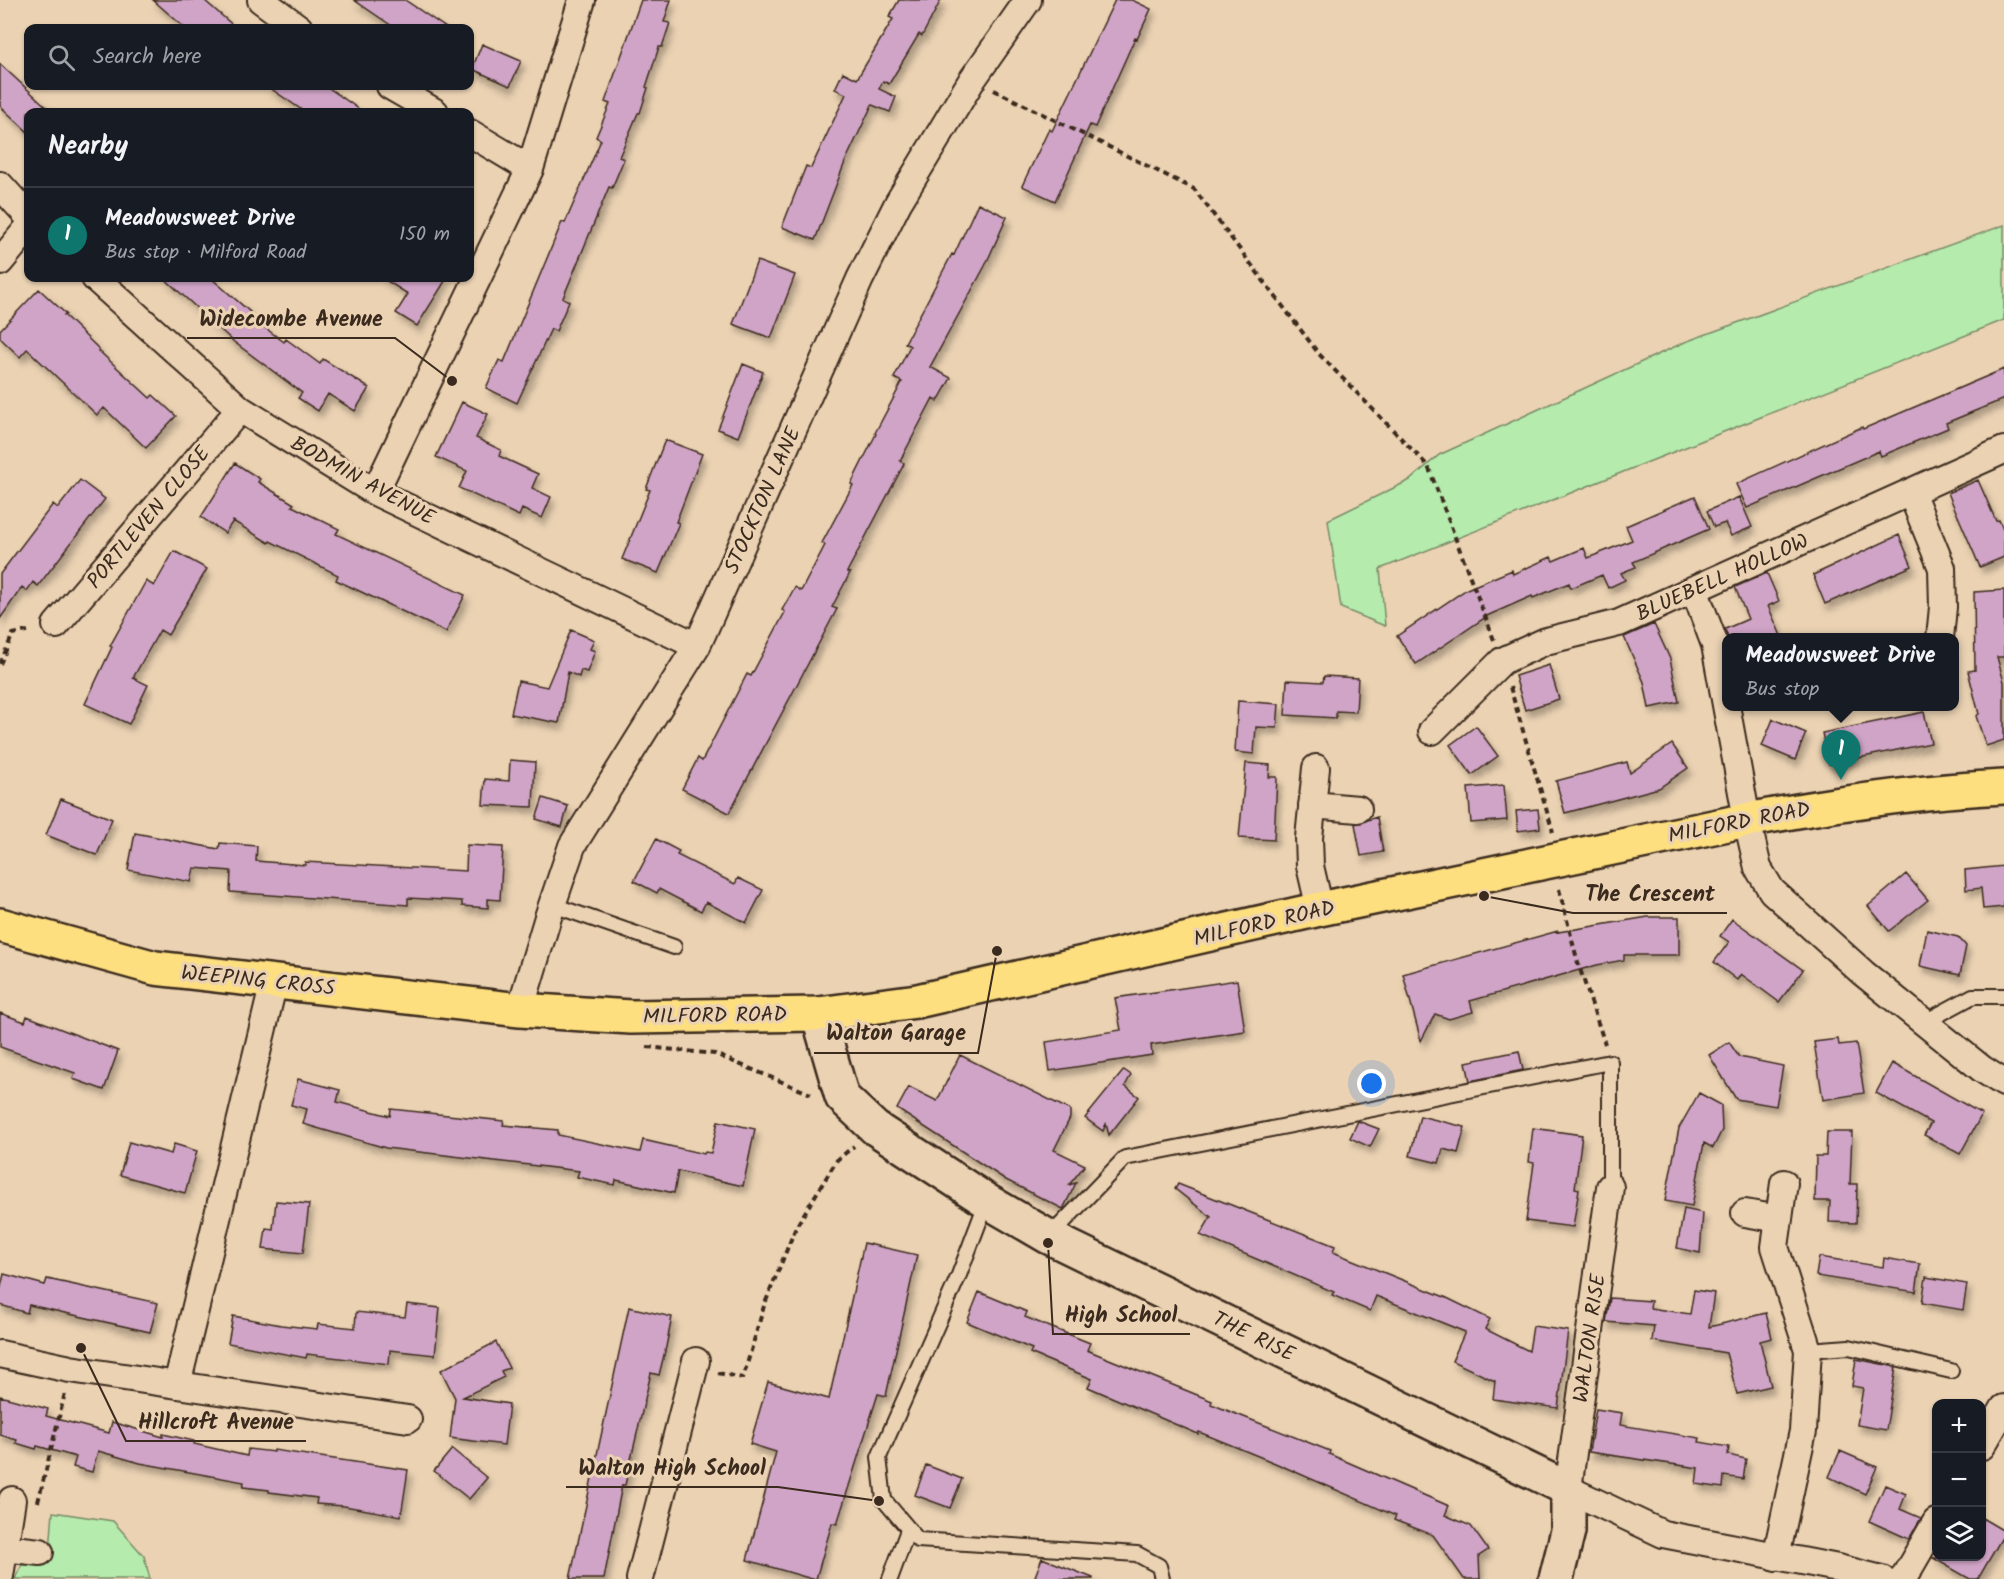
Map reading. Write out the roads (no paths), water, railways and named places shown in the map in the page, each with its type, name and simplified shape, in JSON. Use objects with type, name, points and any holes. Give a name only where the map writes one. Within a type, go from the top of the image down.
[{"type":"highway","name":"MILFORD ROAD","points":[[520,1010],[631,1017],[818,1014],[917,1001],[1320,909],[1747,820],[1813,808],[1956,789],[2004,787]]},
{"type":"highway","name":"WEEPING CROSS","points":[[0,925],[155,968],[520,1010]]},
{"type":"street","points":[[261,0],[294,24]]},
{"type":"street","points":[[375,492],[530,170],[582,0]]},
{"type":"street","name":"STOCKTON LANE","points":[[520,1010],[573,846],[697,646],[860,279],[898,203],[972,80],[1028,0]]},
{"type":"street","points":[[397,90],[428,108]]},
{"type":"street","points":[[474,135],[530,170]]},
{"type":"street","points":[[0,185],[24,212]]},
{"type":"street","points":[[0,262],[24,233]]},
{"type":"street","name":"BODMIN AVENUE","points":[[99,282],[240,409],[375,492],[697,646]]},
{"type":"street","name":"PORTLEVEN CLOSE","points":[[56,625],[240,409]]},
{"type":"street","name":"BLUEBELL HOLLOW","points":[[1432,731],[1442,704],[1502,661],[1546,641],[1619,623],[2004,450]]},
{"type":"street","points":[[1911,492],[1942,568],[1943,607],[1940,633]]},
{"type":"street","points":[[1694,589],[1715,645],[1722,683]]},
{"type":"street","points":[[1727,711],[1758,868],[1772,891],[1863,973],[1982,1069],[2004,1083]]},
{"type":"street","points":[[1316,768],[1309,838],[1310,866],[1320,909]]},
{"type":"street","points":[[1312,805],[1358,809]]},
{"type":"street","points":[[177,1385],[274,982]]},
{"type":"street","name":"THE RISE","points":[[818,1014],[842,1097],[875,1128],[987,1201],[1049,1237],[1568,1490]]},
{"type":"street","points":[[1776,1557],[1803,1431],[1808,1350],[1775,1247],[1784,1183]]},
{"type":"street","name":"WALTON RISE","points":[[1568,1490],[1610,1187]]},
{"type":"street","points":[[1745,1213],[1779,1220]]},
{"type":"street","points":[[0,1354],[70,1369],[408,1419]]},
{"type":"street","points":[[640,1579],[695,1365]]},
{"type":"street","points":[[1986,1439],[2004,1408]]},
{"type":"street","points":[[1556,1579],[1568,1531],[1568,1490],[1664,1534],[1838,1568],[1882,1579]]},
{"type":"street","points":[[0,1576],[12,1500]]},
{"type":"street","points":[[1903,1579],[1932,1529]]},
{"type":"street","points":[[4,1548],[40,1552]]},
{"type":"lane","points":[[553,905],[674,947]]},
{"type":"lane","points":[[1925,1022],[1973,996],[2004,996]]},
{"type":"lane","points":[[1049,1237],[1125,1158],[1610,1062],[1610,1187]]},
{"type":"lane","points":[[987,1201],[959,1275],[879,1457],[884,1500],[918,1540],[1137,1554],[1159,1566],[1162,1579]]},
{"type":"lane","points":[[1808,1350],[1849,1347],[1951,1371]]},
{"type":"lane","points":[[890,1579],[908,1530]]},
{"type":"place","name":"Widecombe Avenue","points":[[452,381]]},
{"type":"place","name":"Meadowsweet Drive","points":[[1841,780]]},
{"type":"place","name":"The Crescent","points":[[1484,896]]},
{"type":"place","name":"Walton Garage","points":[[997,951]]},
{"type":"place","name":"High School","points":[[1048,1243]]},
{"type":"place","name":"Hillcroft Avenue","points":[[81,1348]]},
{"type":"place","name":"Walton High School","points":[[879,1501]]}]
